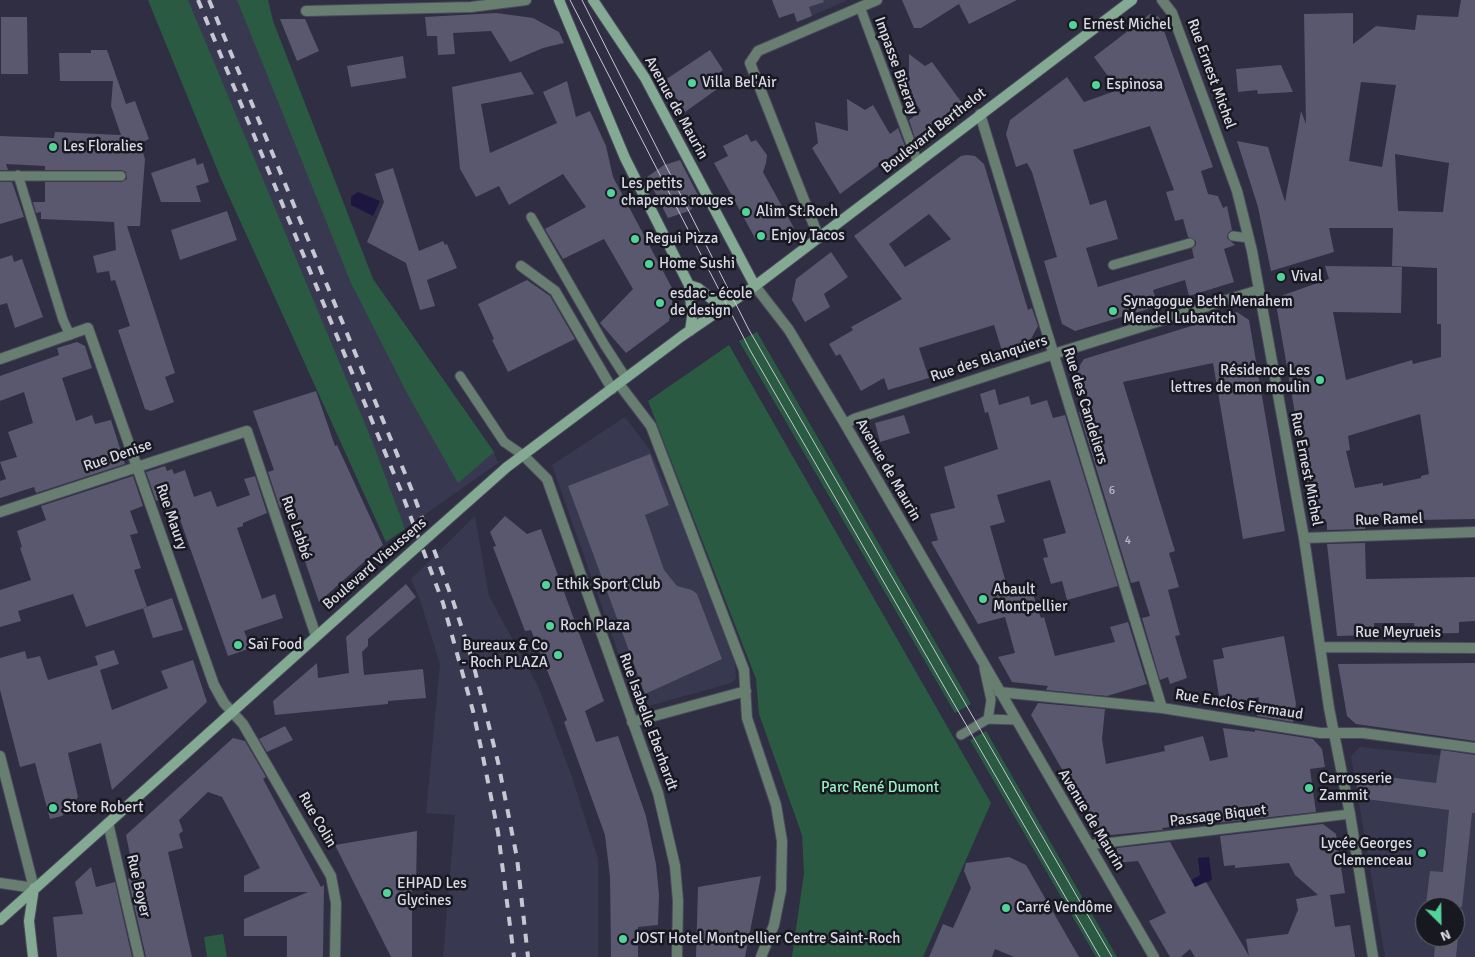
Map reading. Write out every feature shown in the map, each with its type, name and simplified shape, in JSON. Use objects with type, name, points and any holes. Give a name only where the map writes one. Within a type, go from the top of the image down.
[{"type":"main road","points":[[559,0],[626,158],[689,285],[692,317],[690,330]]},
{"type":"main road","name":"Avenue de Maurin","points":[[593,0],[645,78],[756,286]]},
{"type":"main road","name":"Boulevard Berthelot","points":[[756,286],[1132,0]]},
{"type":"main road","points":[[689,285],[698,288],[713,300],[727,306]]},
{"type":"main road","name":"Boulevard Vieussens","points":[[0,920],[507,467],[690,330],[756,286]]},
{"type":"main road","points":[[33,957],[29,921],[34,888]]},
{"type":"street","points":[[306,10],[471,7],[526,0]]},
{"type":"street","points":[[819,238],[750,63],[758,51],[877,0]]},
{"type":"street","name":"Rue Ernest Michel","points":[[1162,0],[1172,13],[1237,191],[1249,238],[1304,538],[1334,732],[1350,814],[1373,957]]},
{"type":"street","name":"Rue des Candeliers","points":[[980,114],[1162,708]]},
{"type":"street","points":[[521,266],[555,291],[619,384],[651,426],[744,670],[747,718],[776,805],[782,841],[781,890],[774,925],[761,957]]},
{"type":"street","name":"Avenue de Maurin","points":[[756,286],[789,330],[845,424],[1154,957]]},
{"type":"street","name":"Rue des Blanquiers","points":[[845,424],[854,419],[1054,354],[1259,290]]},
{"type":"street","name":"Rue Maury","points":[[70,335],[88,328],[214,685],[224,703],[233,712]]},
{"type":"street","points":[[0,359],[70,335]]},
{"type":"street","name":"Rue Denise","points":[[0,512],[247,430]]},
{"type":"street","name":"Rue Labbé","points":[[247,430],[316,636]]},
{"type":"street","name":"Rue Isabelle Eberhardt","points":[[523,455],[547,479],[658,793],[672,848],[677,883],[677,957]]},
{"type":"street","name":"Rue Ramel","points":[[1304,538],[1475,532]]},
{"type":"street","name":"Rue Meyrueis","points":[[1322,647],[1475,648]]},
{"type":"street","points":[[632,722],[746,691]]},
{"type":"street","name":"Rue Enclos Fermaud","points":[[999,692],[1162,708],[1320,733],[1363,733],[1475,748]]},
{"type":"street","name":"Rue Colin","points":[[233,712],[243,724],[331,876],[336,903],[336,957]]},
{"type":"street","points":[[0,756],[34,888],[0,883]]},
{"type":"street","name":"Rue Boyer","points":[[108,822],[139,957]]},
{"type":"lane","name":"Impasse Bizeray","points":[[860,7],[918,163]]},
{"type":"lane","points":[[18,175],[70,335]]},
{"type":"lane","points":[[0,176],[121,176]]},
{"type":"lane","points":[[531,217],[604,344],[619,384]]},
{"type":"lane","points":[[1233,236],[1249,238]]},
{"type":"lane","points":[[1113,265],[1190,243]]},
{"type":"lane","points":[[460,376],[504,442],[523,455]]},
{"type":"lane","points":[[983,665],[992,708],[988,719]]},
{"type":"lane","points":[[961,734],[988,719],[1015,720]]},
{"type":"lane","name":"Passage Biquet","points":[[1088,844],[1350,814]]},
{"type":"shaded area","points":[[148,0],[268,0],[273,21],[373,279],[494,452],[498,463],[386,542],[222,181]]},
{"type":"shaded area","points":[[789,0],[848,0],[797,22]]},
{"type":"shaded area","points":[[358,192],[380,201],[373,216],[351,205],[351,197]]},
{"type":"shaded area","points":[[625,417],[650,450],[679,516],[735,663],[736,678],[731,683],[638,709],[552,465]]},
{"type":"shaded area","points":[[475,516],[489,596],[539,688],[572,777],[598,859],[598,957],[443,957],[455,815],[426,813],[440,664],[420,600],[411,579]]},
{"type":"shaded area","name":"Lycée Georges Clemenceau","points":[[1360,747],[1475,759],[1475,957],[1385,957],[1351,756]]},
{"type":"shaded area","points":[[1209,857],[1212,880],[1193,889],[1190,881],[1200,875],[1198,858]]},
{"type":"green space","points":[[148,0],[188,0],[371,438],[405,529],[386,542],[222,181]]},
{"type":"green space","points":[[237,0],[268,0],[273,21],[373,279],[494,452],[458,483],[408,395],[351,283]]},
{"type":"green space","points":[[757,332],[971,704],[955,713],[739,341]]},
{"type":"green space","name":"Parc René Dumont","points":[[729,345],[991,803],[923,957],[792,957],[804,873],[802,835],[759,714],[756,679],[648,401]]},
{"type":"green space","points":[[986,731],[1117,957],[1096,957],[970,740]]},
{"type":"green space","points":[[223,934],[227,957],[207,957],[204,937]]},
{"type":"building","points":[[772,0],[823,0],[824,2],[809,7],[812,16],[797,22],[794,13],[779,18]]},
{"type":"building","points":[[902,0],[1017,0],[969,24],[959,4],[921,28],[914,28]]},
{"type":"building","points":[[1461,0],[1475,0],[1475,519],[1365,521],[1365,529],[1327,530],[1327,522],[1314,523],[1275,298],[1329,279],[1325,266],[1402,267],[1401,313],[1333,312],[1346,380],[1412,360],[1413,364],[1441,357],[1441,324],[1437,324],[1437,268],[1392,266],[1393,228],[1329,228],[1334,252],[1271,271],[1258,207],[1237,141],[1268,147],[1285,202],[1301,111],[1306,124],[1304,14],[1353,13],[1353,44],[1376,26],[1415,30],[1417,15],[1458,17]],"holes":[[[1361,82],[1396,85],[1382,167],[1349,161]],[[1395,154],[1449,163],[1443,212],[1398,211]],[[1420,414],[1429,474],[1421,476],[1421,478],[1383,486],[1383,483],[1355,488],[1346,451],[1350,450],[1348,436]]]},
{"type":"building","points":[[496,13],[533,18],[559,32],[564,43],[543,48],[510,62],[491,31],[453,33],[455,54],[438,55],[437,36],[427,36],[425,17]]},
{"type":"building","points":[[1150,14],[1159,17],[1213,167],[1201,171],[1208,194],[1218,196],[1223,208],[1227,206],[1232,230],[1228,233],[1227,238],[1235,245],[1224,249],[1234,282],[1189,296],[1185,280],[1153,290],[1158,306],[1075,331],[1062,324],[1044,261],[1057,257],[1032,172],[1027,163],[1016,167],[1006,134],[1010,120],[1067,77],[1084,102],[1118,90],[1094,57]],"holes":[[[1150,126],[1174,190],[1166,192],[1175,221],[1183,219],[1188,237],[1196,241],[1196,245],[1192,249],[1194,258],[1098,287],[1086,248],[1118,239],[1106,200],[1090,205],[1073,150]]]},
{"type":"building","points":[[1,17],[27,17],[28,74],[1,74]]},
{"type":"building","points":[[280,19],[305,19],[319,51],[297,61]]},
{"type":"building","points":[[91,50],[107,50],[126,104],[135,101],[149,139],[140,143],[145,159],[140,226],[127,226],[175,373],[165,377],[174,402],[151,411],[145,409],[118,330],[130,326],[115,280],[111,281],[109,271],[97,273],[93,256],[116,250],[114,222],[41,219],[41,212],[36,213],[33,202],[45,202],[45,182],[121,182],[127,179],[126,172],[121,170],[45,170],[45,166],[6,164],[8,170],[0,170],[0,136],[54,138],[55,132],[121,135],[111,106],[113,81],[60,81],[59,53],[91,53]]},
{"type":"building","name":"Villa Bel'Air","points":[[710,50],[723,70],[714,77],[720,87],[685,112],[665,80]]},
{"type":"building","points":[[909,54],[925,66],[932,62],[962,103],[915,138],[909,120],[921,111],[902,84],[909,78]]},
{"type":"building","points":[[403,56],[406,78],[351,87],[347,66]]},
{"type":"building","points":[[1281,65],[1293,92],[1258,94],[1257,90],[1238,92],[1236,69]]},
{"type":"building","points":[[521,72],[534,94],[481,104],[490,153],[557,123],[543,92],[567,81],[576,117],[590,111],[606,146],[613,177],[672,288],[672,307],[669,321],[626,353],[600,323],[633,289],[604,239],[563,259],[545,229],[586,207],[563,174],[509,205],[499,186],[476,197],[460,169],[452,87]]},
{"type":"building","points":[[847,99],[865,110],[873,105],[890,134],[898,128],[905,146],[840,194],[812,148],[818,143],[815,122],[848,131]]},
{"type":"building","points":[[747,134],[751,142],[756,140],[767,155],[763,172],[794,228],[774,240],[756,240],[714,163],[728,156],[723,146]]},
{"type":"building","points":[[961,156],[975,156],[984,164],[1028,310],[1032,308],[1038,326],[1027,346],[1003,354],[994,325],[919,348],[929,378],[888,390],[884,378],[861,391],[840,354],[836,356],[829,344],[853,330],[851,327],[902,299],[854,236]],"holes":[[[929,214],[951,239],[905,267],[889,244]]]},
{"type":"building","points":[[195,158],[197,165],[203,163],[209,182],[196,186],[201,202],[161,202],[151,173]]},
{"type":"building","points":[[680,160],[701,201],[689,211],[668,218],[647,177],[664,165]]},
{"type":"building","points":[[393,168],[419,251],[443,241],[445,245],[447,244],[457,268],[427,280],[435,306],[420,310],[406,263],[367,242],[384,202],[375,174]]},
{"type":"building","points":[[0,182],[12,182],[24,217],[0,224]]},
{"type":"building","points":[[227,211],[237,240],[180,260],[171,230]]},
{"type":"building","points":[[831,252],[848,277],[824,294],[830,307],[805,322],[792,300],[796,279]]},
{"type":"building","points":[[12,255],[14,262],[22,259],[43,317],[15,328],[7,303],[0,305],[0,259]]},
{"type":"building","points":[[527,280],[550,296],[575,339],[508,372],[492,340],[494,339],[478,304]]},
{"type":"building","points":[[1237,312],[1249,320],[1285,531],[1243,539],[1213,363],[1123,382],[1175,551],[1169,553],[1179,587],[1168,590],[1180,635],[1175,636],[1187,678],[1170,684],[1168,677],[1160,680],[1142,618],[1150,616],[1139,581],[1131,583],[1079,412],[1088,410],[1076,371],[1084,359]]},
{"type":"building","points":[[77,342],[85,346],[92,368],[62,378],[76,421],[92,415],[95,424],[111,420],[125,464],[36,493],[34,487],[0,498],[0,481],[6,479],[0,462],[17,457],[8,432],[33,423],[24,392],[0,401],[0,376],[59,355],[57,348]]},
{"type":"building","points":[[995,389],[999,405],[1029,396],[1031,405],[1047,400],[1053,418],[1065,415],[1118,586],[1067,600],[1062,581],[1051,584],[1043,558],[1048,557],[1043,539],[1066,533],[1050,480],[997,495],[1005,522],[990,526],[1010,597],[1032,591],[1041,618],[1044,617],[1055,656],[1115,642],[1110,627],[1128,622],[1147,684],[1107,696],[1046,690],[1048,686],[1012,682],[998,657],[1015,653],[1005,617],[978,624],[931,542],[938,540],[930,514],[955,508],[944,467],[998,449],[988,412],[985,413],[980,394]]},
{"type":"building","points":[[316,391],[335,446],[337,445],[383,545],[319,602],[286,506],[280,508],[268,472],[274,470],[253,411]]},
{"type":"building","points":[[904,415],[910,433],[880,442],[875,423]]},
{"type":"building","points":[[650,454],[669,505],[645,515],[664,570],[677,586],[692,590],[697,594],[722,659],[645,694],[568,486]]},
{"type":"building","points":[[165,466],[167,471],[172,469],[174,474],[185,470],[194,497],[211,491],[217,507],[250,495],[244,479],[255,476],[267,513],[243,523],[243,526],[237,528],[262,599],[275,594],[283,618],[244,631],[251,648],[228,656],[176,508],[166,512],[162,499],[156,501],[146,472]]},
{"type":"building","points":[[133,476],[143,506],[130,511],[138,533],[130,535],[141,568],[134,570],[147,607],[86,627],[73,594],[18,611],[21,621],[0,627],[0,590],[31,580],[20,548],[22,547],[17,531],[46,520],[41,506]]},
{"type":"building","points":[[505,516],[527,534],[541,529],[604,701],[585,711],[596,742],[618,736],[646,816],[656,864],[659,895],[658,925],[638,927],[638,957],[611,957],[610,877],[605,835],[564,722],[567,720],[531,630],[525,631],[493,547],[496,546],[490,532]]},
{"type":"building","points":[[1365,543],[1366,579],[1475,577],[1475,621],[1459,622],[1459,633],[1415,634],[1414,623],[1374,623],[1374,635],[1337,636],[1327,544]]},
{"type":"building","points":[[406,584],[416,597],[368,639],[368,646],[362,652],[364,675],[423,669],[426,698],[388,701],[388,704],[275,715],[273,701],[317,663],[318,678],[349,673],[346,637]]},
{"type":"building","points":[[172,598],[183,630],[153,638],[143,608]]},
{"type":"building","points":[[1284,636],[1296,704],[1293,722],[1257,716],[1259,697],[1232,703],[1230,694],[1219,696],[1213,660],[1224,658],[1222,648]]},
{"type":"building","points":[[114,650],[119,664],[100,670],[112,710],[168,688],[161,671],[193,660],[207,702],[112,790],[101,743],[68,753],[78,797],[62,816],[50,819],[35,763],[20,767],[0,690],[0,658],[25,651],[27,659],[40,656],[48,680],[98,665],[95,656]]},
{"type":"building","points":[[1475,663],[1475,741],[1356,724],[1347,716],[1338,664]]},
{"type":"building","points":[[1038,703],[1105,709],[1102,739],[1106,764],[1165,751],[1164,746],[1203,736],[1210,761],[1228,757],[1223,728],[1255,732],[1255,730],[1313,739],[1322,749],[1325,767],[1310,769],[1316,812],[1217,823],[1217,821],[1162,828],[1163,830],[1100,836],[1031,715]]},
{"type":"building","points":[[285,726],[293,740],[267,752],[259,739]]},
{"type":"building","points":[[233,738],[245,741],[266,777],[263,779],[321,887],[324,885],[323,957],[287,957],[287,936],[244,936],[244,919],[308,892],[244,892],[244,876],[260,868],[222,797],[208,792],[179,820],[183,831],[179,834],[183,848],[168,852],[192,957],[146,957],[128,879],[134,875],[126,835]]},
{"type":"building","points":[[1441,750],[1475,755],[1475,813],[1472,813],[1463,897],[1427,897],[1430,871],[1443,872],[1449,810],[1359,798],[1355,773],[1436,783]]},
{"type":"building","points":[[1323,824],[1336,834],[1345,893],[1330,895],[1335,927],[1350,925],[1355,957],[1195,957],[1190,949],[1181,957],[1170,957],[1149,921],[1166,913],[1138,861],[1116,863],[1117,848],[1170,842],[1195,887],[1206,882],[1249,956],[1246,939],[1288,934],[1298,910],[1296,899],[1318,895],[1295,875],[1289,863],[1235,868],[1235,865],[1224,866],[1220,836]]},
{"type":"building","name":"EHPAD Les Glycines","points":[[417,831],[416,890],[412,887],[412,957],[391,957],[335,845]]},
{"type":"building","name":"Carré Vendôme","points":[[1009,857],[1026,865],[1079,957],[1014,957],[995,949],[992,957],[929,957],[943,924],[953,928],[971,888],[964,871],[966,863]]},
{"type":"building","points":[[91,867],[96,887],[115,882],[132,957],[57,957],[53,917],[83,914],[75,882]]},
{"type":"building","points":[[761,876],[745,957],[696,957],[698,887]]},
{"type":"building","points":[[1435,947],[1457,947],[1456,957],[1434,957]]},
{"type":"tram line","points":[[570,0],[750,350],[1100,957]]},
{"type":"tram line","points":[[582,0],[749,330],[1112,957]]},
{"type":"railway","points":[[198,0],[401,491],[443,603],[473,711],[483,757],[498,832],[514,957]]},
{"type":"railway","points":[[209,0],[411,488],[453,601],[472,659],[498,762],[517,858],[528,957]]},
{"type":"place","name":"Ernest Michel","points":[[1073,25]]},
{"type":"place","name":"Villa Bel'Air","points":[[692,83]]},
{"type":"place","name":"Espinosa","points":[[1096,85]]},
{"type":"place","name":"Les Floralies","points":[[53,147]]},
{"type":"place","name":"Les petits chaperons rouges","points":[[611,193]]},
{"type":"place","name":"Alim St.Roch","points":[[746,212]]},
{"type":"place","name":"Enjoy Tacos","points":[[761,236]]},
{"type":"place","name":"Regui Pizza","points":[[635,239]]},
{"type":"place","name":"Home Sushi","points":[[649,264]]},
{"type":"place","name":"Vival","points":[[1281,277]]},
{"type":"place","name":"esdac - école de design","points":[[660,303]]},
{"type":"place","name":"Synagogue Beth Menahem Mendel Lubavitch","points":[[1113,311]]},
{"type":"place","name":"Résidence Les lettres de mon moulin","points":[[1320,380]]},
{"type":"place","name":"Ethik Sport Club","points":[[546,585]]},
{"type":"place","name":"Abault Montpellier","points":[[983,599]]},
{"type":"place","name":"Roch Plaza","points":[[550,626]]},
{"type":"place","name":"Saï Food","points":[[238,645]]},
{"type":"place","name":"Bureaux & Co - Roch PLAZA","points":[[558,655]]},
{"type":"place","name":"Carrosserie Zammit","points":[[1309,788]]},
{"type":"place","name":"Store Robert","points":[[53,808]]},
{"type":"place","name":"Lycée Georges Clemenceau","points":[[1422,853]]},
{"type":"place","name":"EHPAD Les Glycines","points":[[387,893]]},
{"type":"place","name":"Carré Vendôme","points":[[1006,908]]},
{"type":"place","name":"JOST Hotel Montpellier Centre Saint-Roch","points":[[623,939]]}]
